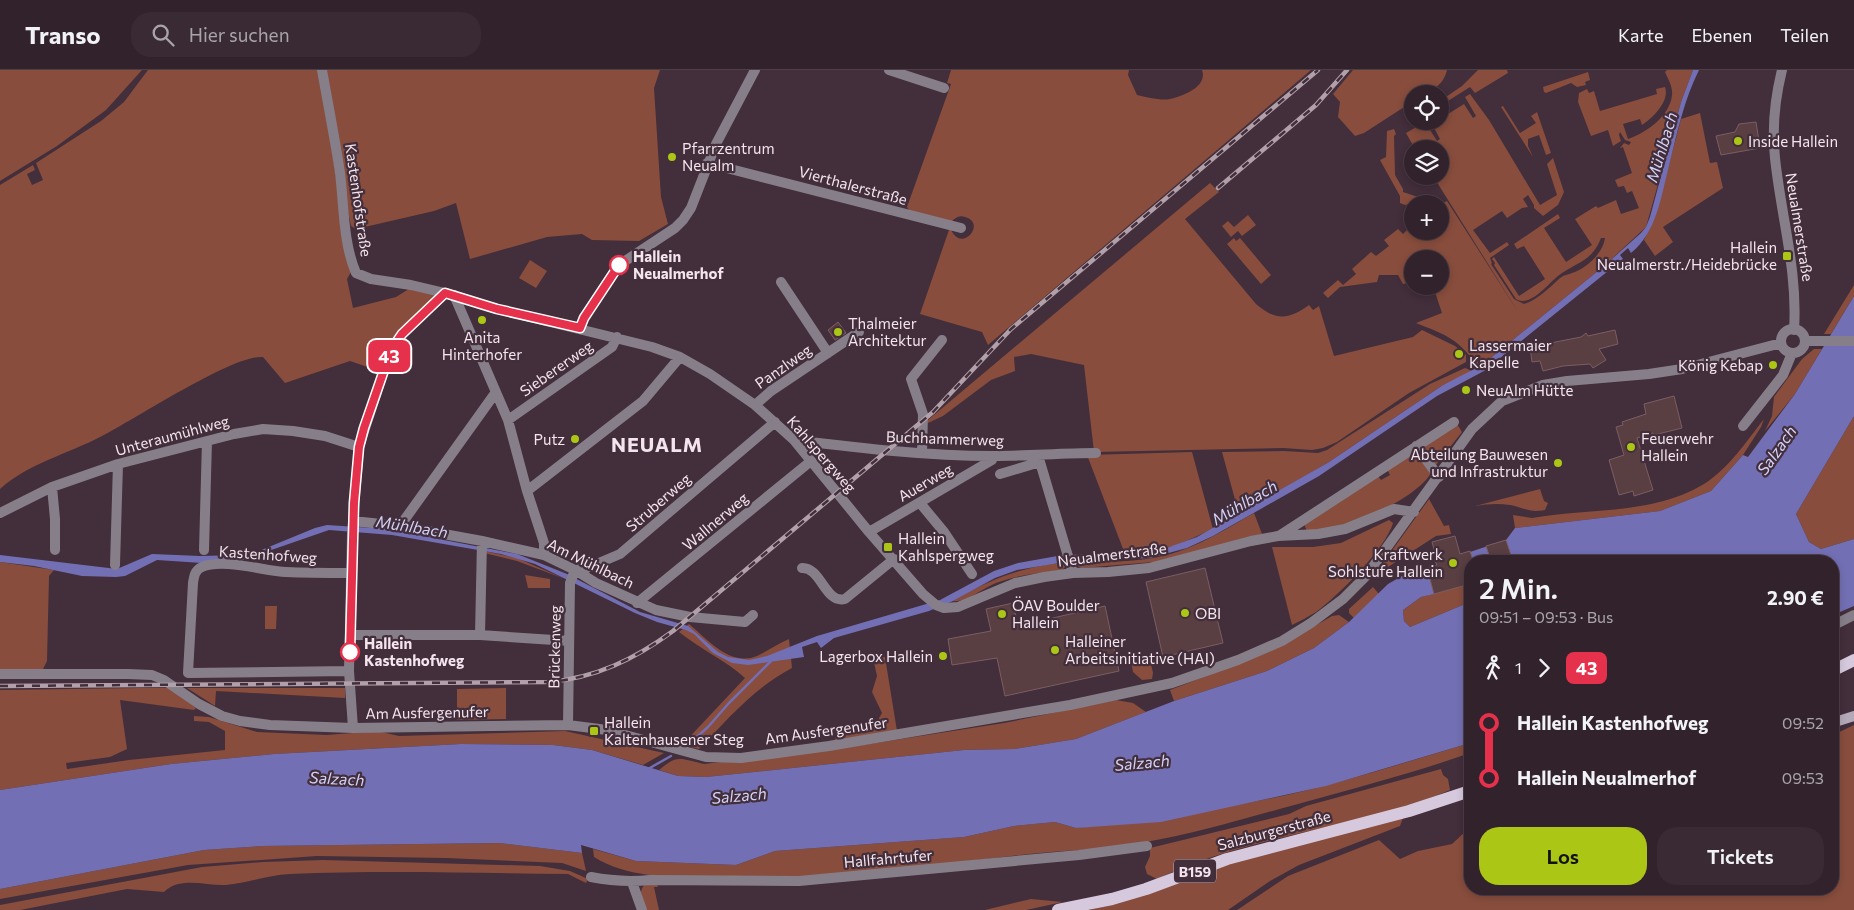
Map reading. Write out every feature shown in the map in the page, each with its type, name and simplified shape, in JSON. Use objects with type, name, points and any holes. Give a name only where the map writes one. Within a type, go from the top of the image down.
[{"type":"main road","points":[[1839,668],[1854,660]]},
{"type":"main road","points":[[1839,721],[1854,716]]},
{"type":"main road","name":"Salzburgerstraße","points":[[1058,910],[1112,899],[1228,859],[1409,811],[1464,793]]},
{"type":"street","name":"Kastenhofstraße","points":[[322,70],[337,153],[352,264],[356,273],[371,279],[411,285],[449,294]]},
{"type":"street","points":[[580,328],[584,318],[619,265],[675,228],[683,220],[691,208],[707,163],[755,70]]},
{"type":"street","points":[[889,70],[944,88]]},
{"type":"street","name":"Neualmerstraße","points":[[1782,70],[1776,106],[1775,157],[1794,282],[1794,330]]},
{"type":"street","name":"Vierthalerstraße","points":[[707,163],[961,228]]},
{"type":"street","name":"Panzlweg","points":[[780,282],[828,353]]},
{"type":"street","name":"Kahlspergweg","points":[[449,294],[497,309],[580,328],[680,357],[732,387],[794,440],[868,532],[894,558],[923,594],[936,605],[952,609]]},
{"type":"street","points":[[353,728],[349,671],[351,574],[359,447],[391,350],[402,334],[449,294],[508,420],[527,491],[544,542],[544,555]]},
{"type":"street","points":[[1781,344],[1784,333],[1794,330],[1800,332],[1805,342]]},
{"type":"street","name":"Panzlweg","points":[[755,405],[771,391],[859,332]]},
{"type":"street","name":"Siebererweg","points":[[508,420],[612,347],[617,338]]},
{"type":"street","points":[[922,453],[923,414],[911,379],[942,340]]},
{"type":"street","points":[[1805,342],[1854,341]]},
{"type":"street","points":[[1781,344],[1792,353],[1800,351],[1805,342]]},
{"type":"street","points":[[1416,446],[1438,477],[1472,429],[1488,413],[1502,401],[1523,392],[1567,381],[1649,374],[1682,369],[1781,344]]},
{"type":"street","points":[[1743,426],[1783,375],[1792,353]]},
{"type":"street","points":[[527,491],[643,402],[680,357]]},
{"type":"street","points":[[400,526],[496,392]]},
{"type":"street","name":"Struberweg","points":[[573,576],[620,554],[774,422]]},
{"type":"street","name":"Neualmerstraße","points":[[1278,536],[1454,422]]},
{"type":"street","name":"Unteraumühlweg","points":[[0,513],[52,487],[118,464],[263,429],[325,436],[359,447]]},
{"type":"street","name":"Buchhammerweg","points":[[794,440],[887,452],[993,456],[1096,453]]},
{"type":"street","points":[[204,550],[207,441]]},
{"type":"street","points":[[1012,455],[1015,469]]},
{"type":"street","name":"Auerweg","points":[[868,532],[992,460],[993,456]]},
{"type":"street","name":"Wallnerweg","points":[[637,603],[811,461]]},
{"type":"street","points":[[1000,474],[1040,462],[1072,569]]},
{"type":"street","points":[[115,565],[118,464]]},
{"type":"street","name":"Am Ausfergenufer","points":[[0,674],[145,674],[160,678],[210,711],[240,721],[313,728],[568,725],[607,730],[706,757],[741,758],[829,746],[1004,717],[1172,683],[1238,660],[1282,641],[1311,623],[1343,599],[1367,576],[1438,477]]},
{"type":"street","points":[[52,487],[55,550]]},
{"type":"street","points":[[920,503],[944,532],[972,574]]},
{"type":"street","name":"Neualmerstraße","points":[[952,609],[1015,584],[1072,569],[1108,572],[1149,568],[1251,541],[1278,536],[1318,534],[1345,529],[1394,509],[1414,512]]},
{"type":"street","name":"Am Mühlbach","points":[[353,527],[400,526],[482,546],[544,555],[573,576],[596,583],[656,610],[690,617],[745,622],[753,615]]},
{"type":"street","points":[[480,635],[482,546]]},
{"type":"street","points":[[802,568],[812,571],[834,598],[841,600],[845,599],[894,558]]},
{"type":"street","name":"Kastenhofweg","points":[[349,671],[188,673],[193,583],[195,574],[199,569],[210,566],[234,565],[287,572],[351,574]]},
{"type":"street","name":"Brückenweg","points":[[568,725],[569,641],[573,576]]},
{"type":"street","points":[[1839,622],[1854,615]]},
{"type":"street","points":[[350,636],[480,635],[569,641]]},
{"type":"street","name":"Hallfahrtufer","points":[[591,877],[632,882],[650,880],[799,881],[1069,856],[1146,846]]},
{"type":"street","points":[[632,882],[642,910]]},
{"type":"shaded area","points":[[0,70],[142,70],[106,110],[57,146],[0,181]]},
{"type":"shaded area","points":[[148,70],[319,70],[351,272],[347,279],[353,308],[396,297],[412,287],[437,293],[379,371],[350,361],[285,383],[263,357],[249,359],[208,376],[102,436],[23,472],[0,489],[0,185],[33,165],[35,170],[27,174],[32,185],[43,180],[36,163],[101,121],[124,102]]},
{"type":"shaded area","points":[[325,70],[660,70],[654,88],[661,197],[668,224],[639,241],[592,240],[582,234],[547,237],[470,259],[456,203],[434,211],[356,229],[351,226],[348,211]]},
{"type":"shaded area","points":[[951,70],[1129,70],[1128,75],[1137,95],[1162,100],[1175,98],[1193,90],[1201,81],[1203,76],[1202,70],[1311,70],[988,345],[982,332],[920,314],[950,227],[954,235],[960,239],[970,235],[974,225],[971,220],[965,217],[957,217],[951,222],[910,212],[907,207],[951,84],[947,83]]},
{"type":"shaded area","points":[[1353,70],[1447,70],[1439,85],[1404,85],[1404,107],[1364,133],[1355,136],[1338,117],[1340,102],[1333,94]]},
{"type":"shaded area","points":[[1478,70],[1507,70],[1508,73],[1475,93],[1470,87],[1449,100],[1449,95],[1462,86]]},
{"type":"shaded area","points":[[1667,70],[1693,70],[1681,102],[1646,227],[1604,266],[1478,368],[1465,350],[1458,344],[1436,331],[1416,323],[1442,313],[1436,295],[1449,295],[1449,250],[1404,250],[1404,284],[1398,275],[1379,275],[1377,282],[1340,287],[1328,298],[1323,293],[1338,280],[1343,285],[1356,274],[1352,269],[1371,252],[1376,256],[1389,246],[1384,240],[1398,229],[1404,233],[1404,240],[1449,240],[1449,204],[1520,315],[1449,202],[1449,195],[1445,195],[1439,185],[1449,185],[1449,140],[1438,140],[1440,139],[1435,130],[1449,130],[1449,113],[1464,104],[1473,118],[1476,116],[1465,97],[1470,94],[1489,120],[1540,205],[1557,195],[1547,164],[1553,158],[1564,192],[1558,205],[1543,216],[1534,208],[1528,195],[1523,199],[1528,207],[1522,208],[1507,218],[1502,211],[1473,230],[1490,253],[1507,242],[1509,245],[1490,258],[1491,264],[1514,299],[1524,304],[1538,297],[1562,277],[1578,271],[1589,264],[1598,254],[1605,238],[1601,238],[1593,252],[1583,261],[1565,271],[1539,294],[1527,300],[1521,301],[1516,299],[1494,265],[1495,263],[1492,259],[1494,257],[1519,296],[1545,279],[1524,246],[1517,249],[1514,244],[1558,214],[1560,218],[1544,228],[1566,262],[1592,245],[1575,219],[1596,206],[1598,208],[1616,200],[1621,214],[1639,208],[1632,191],[1627,193],[1624,186],[1618,187],[1615,180],[1632,173],[1623,147],[1620,148],[1624,143],[1629,145],[1631,142],[1625,140],[1620,132],[1621,141],[1613,146],[1608,130],[1591,136],[1578,102],[1579,93],[1587,89],[1589,93],[1594,91],[1600,111],[1657,94],[1656,89],[1665,87],[1666,92],[1663,103],[1651,118],[1642,125],[1640,119],[1623,124],[1628,139],[1642,133],[1656,123],[1667,110],[1672,92],[1665,72]]},
{"type":"shaded area","points":[[1588,72],[1590,80],[1585,82],[1586,85],[1577,87],[1571,83],[1546,93],[1544,92],[1543,87]]},
{"type":"shaded area","points":[[1503,106],[1520,133],[1536,123],[1531,116],[1537,112],[1551,153],[1546,155],[1539,135],[1528,139],[1528,146],[1533,157],[1501,107]]},
{"type":"shaded area","points":[[1700,113],[1710,163],[1717,162],[1723,188],[1663,227],[1673,242],[1655,256],[1644,240],[1656,214],[1681,119]]},
{"type":"shaded area","points":[[1394,129],[1396,134],[1394,136],[1395,175],[1403,192],[1412,195],[1404,195],[1404,205],[1400,203],[1400,196],[1380,160],[1386,157],[1387,131]]},
{"type":"shaded area","points":[[1411,130],[1430,130],[1436,140],[1410,140],[1406,133]]},
{"type":"shaded area","points":[[1210,183],[1219,192],[1185,219],[1263,310],[1282,317],[1295,314],[1309,305],[1313,310],[1319,306],[1334,356],[1413,337],[1422,330],[1455,346],[1466,355],[1466,362],[1409,393],[1337,442],[1312,450],[1283,448],[1094,452],[1084,365],[1031,354],[1014,357],[1015,371],[991,380],[943,416],[928,423],[928,420]]},
{"type":"shaded area","points":[[1248,215],[1256,225],[1242,236],[1238,231],[1231,237],[1222,226],[1228,221],[1234,227]]},
{"type":"shaded area","points":[[1234,238],[1236,241],[1240,238],[1271,275],[1261,284],[1227,244]]},
{"type":"shaded area","points":[[530,260],[547,271],[536,288],[519,278]]},
{"type":"shaded area","points":[[1854,285],[1854,296],[1831,334],[1824,334]]},
{"type":"shaded area","points":[[1814,349],[1822,349],[1795,394],[1765,431],[1772,416],[1774,397],[1802,359]]},
{"type":"shaded area","points":[[1465,368],[1473,371],[1443,385],[1329,462],[1239,514],[1222,452],[1284,451],[1318,453],[1327,450],[1430,384]]},
{"type":"shaded area","points":[[1854,416],[1854,539],[1821,549],[1809,542],[1796,514]]},
{"type":"shaded area","points":[[1764,419],[1743,455],[1711,491],[1660,511],[1515,528],[1513,515],[1532,518],[1620,509],[1642,506],[1684,494],[1713,478],[1737,454]]},
{"type":"shaded area","points":[[1457,424],[1462,432],[1435,466],[1422,450],[1423,446]]},
{"type":"shaded area","points":[[1415,451],[1431,473],[1413,491],[1388,507],[1359,520],[1335,527],[1307,531],[1304,524],[1377,475],[1381,480],[1390,475],[1387,469]]},
{"type":"shaded area","points":[[1192,452],[1213,529],[1175,546],[1125,554],[1087,455]]},
{"type":"shaded area","points":[[1540,489],[1544,501],[1548,503],[1545,510],[1531,511],[1501,504],[1475,506]]},
{"type":"shaded area","points":[[1429,499],[1444,526],[1449,525],[1451,534],[1436,536],[1388,567],[1383,563]]},
{"type":"shaded area","points":[[1254,513],[1262,534],[1154,562],[1081,568],[1075,562],[1156,558],[1178,552],[1201,542]]},
{"type":"shaded area","points":[[1389,520],[1393,523],[1389,533],[1360,571],[1325,605],[1292,625],[1272,547],[1313,547],[1341,543]]},
{"type":"shaded area","points":[[484,551],[517,558],[565,579],[517,561],[484,553]]},
{"type":"shaded area","points":[[0,562],[54,570],[49,576],[47,661],[43,669],[0,671]]},
{"type":"shaded area","points":[[1065,562],[1065,567],[1062,570],[1004,580],[969,598],[953,601],[1007,575],[1034,567]]},
{"type":"shaded area","points":[[525,575],[550,579],[550,588],[528,588]]},
{"type":"shaded area","points":[[1464,586],[1464,604],[1410,627],[1404,621],[1403,610],[1421,597]]},
{"type":"shaded area","points":[[1373,587],[1379,594],[1354,618],[1349,613],[1349,609]]},
{"type":"shaded area","points":[[265,606],[277,606],[276,629],[265,629]]},
{"type":"shaded area","points":[[1339,615],[1349,622],[1314,648],[1267,671],[1174,701],[1170,690],[1271,651],[1332,616]]},
{"type":"shaded area","points":[[689,624],[711,644],[728,655],[738,658],[757,656],[789,639],[792,668],[766,685],[731,715],[699,749],[682,745],[745,678],[679,632]]},
{"type":"shaded area","points":[[1137,655],[1140,666],[1151,664],[1152,679],[1142,680],[1133,672],[1130,657]]},
{"type":"shaded area","points":[[885,657],[897,731],[835,740],[837,733],[875,725],[882,713],[872,692],[877,676],[873,658]]},
{"type":"shaded area","points":[[170,688],[196,708],[194,710],[120,700],[127,749],[110,757],[66,763],[67,769],[129,760],[225,750],[225,731],[209,722],[194,721],[194,716],[209,717],[257,732],[327,735],[377,731],[399,736],[565,731],[664,753],[643,765],[592,750],[553,745],[461,744],[274,754],[171,764],[0,790],[0,690]]},
{"type":"shaded area","points":[[187,688],[345,688],[345,698],[216,691],[215,706]]},
{"type":"shaded area","points":[[506,688],[506,719],[457,720],[457,689]]},
{"type":"shaded area","points":[[1116,700],[1133,703],[1146,712],[1076,739],[1014,749],[964,750],[706,777],[678,776],[659,770],[671,762],[680,759],[704,764],[850,747],[1004,723]]},
{"type":"shaded area","points":[[1854,725],[1854,910],[1237,910],[1288,876],[1379,840],[1400,859],[1418,851],[1452,844],[1464,833],[1464,895],[1839,895],[1839,732]]},
{"type":"shaded area","points":[[1464,745],[1464,755],[1406,774],[1181,835],[1099,849],[1029,854],[826,875],[703,878],[647,875],[619,869],[594,857],[593,849],[636,861],[736,865],[775,851],[964,837],[1014,826],[1055,822],[1076,828],[1261,800],[1356,777]]},
{"type":"shaded area","points":[[1441,769],[1443,775],[1448,779],[1450,790],[1422,801],[1365,818],[1245,847],[1200,861],[1157,879],[1147,874],[1145,867],[1150,856],[1150,848],[1289,814],[1306,806]]},
{"type":"shaded area","points":[[1403,818],[1400,826],[1299,865],[1270,881],[1228,910],[1090,910],[1114,904],[1215,867]]},
{"type":"shaded area","points":[[499,843],[582,853],[586,871],[562,863],[446,858],[317,856],[188,865],[0,899],[0,889],[204,850],[262,846]]},
{"type":"shaded area","points":[[323,860],[540,866],[570,871],[588,879],[586,883],[568,874],[394,872],[290,874],[226,885],[178,884],[164,892],[127,889],[20,910],[0,910],[0,905],[202,867]]},
{"type":"shaded area","points":[[657,884],[658,887],[654,887],[659,910],[645,910],[641,897],[642,888],[644,885]]},
{"type":"shaded area","points":[[1031,899],[1063,902],[1026,910],[985,910]]},
{"type":"water","points":[[1693,70],[1699,70],[1681,117],[1657,213],[1647,235],[1631,253],[1628,248],[1620,255],[1623,259],[1484,371],[1437,396],[1319,476],[1213,536],[1187,548],[1150,558],[1065,562],[1017,570],[995,578],[953,601],[929,611],[834,638],[821,648],[817,642],[802,647],[804,657],[748,665],[732,663],[713,653],[694,634],[686,630],[657,622],[635,613],[535,564],[501,554],[392,535],[329,530],[240,561],[202,563],[157,560],[125,576],[116,577],[82,576],[34,566],[0,562],[0,555],[117,569],[152,554],[242,555],[259,551],[327,525],[387,529],[517,554],[567,574],[640,612],[688,626],[718,652],[728,657],[749,660],[767,656],[817,636],[940,600],[994,571],[1018,563],[1063,555],[1125,554],[1161,550],[1197,537],[1329,462],[1443,385],[1482,365],[1604,266],[1641,233],[1650,217],[1681,102]]},
{"type":"water","name":"Salzach","points":[[1854,296],[1854,416],[1796,514],[1809,542],[1821,549],[1854,539],[1854,606],[1839,612],[1839,555],[1464,554],[1506,540],[1515,528],[1660,511],[1711,491],[1743,455],[1748,457],[1795,394]]},
{"type":"water","name":"Salzach","points":[[1427,568],[1434,594],[1421,597],[1403,610],[1404,621],[1410,627],[1464,604],[1464,745],[1326,786],[1161,822],[1076,828],[1055,822],[1014,826],[964,837],[775,851],[736,865],[636,861],[581,845],[582,853],[499,843],[262,846],[204,850],[0,889],[0,790],[171,764],[274,754],[461,744],[553,745],[592,750],[678,776],[706,777],[964,750],[1014,749],[1076,739],[1174,701],[1267,671],[1314,648],[1349,622],[1388,584],[1409,572]]},
{"type":"building","name":"Inside Hallein","points":[[1756,122],[1760,148],[1721,155],[1716,136],[1735,132],[1739,124]]},
{"type":"building","name":"Thalmeier Architektur","points":[[838,322],[846,333],[835,340],[828,330]]},
{"type":"building","points":[[1615,330],[1618,344],[1599,349],[1606,360],[1593,368],[1590,364],[1563,366],[1543,371],[1540,361],[1532,362],[1530,347],[1581,337],[1586,333],[1588,336]]},
{"type":"building","name":"Feuerwehr Hallein","points":[[1674,396],[1682,428],[1637,438],[1653,490],[1634,496],[1633,491],[1619,495],[1609,460],[1624,455],[1616,427],[1623,425],[1622,422],[1646,414],[1644,404]]},
{"type":"building","name":"Kraftwerk Sohlstufe Hallein","points":[[1455,536],[1460,554],[1470,551],[1471,555],[1464,555],[1464,586],[1434,594],[1427,568],[1437,565],[1432,542]]},
{"type":"building","points":[[1506,540],[1511,555],[1489,555],[1486,546]]},
{"type":"building","name":"OBI","points":[[1205,568],[1223,643],[1163,657],[1146,582]]},
{"type":"building","name":"Halleiner Arbeitsinitiative (HAI)","points":[[1013,603],[1018,626],[1105,606],[1119,671],[1005,696],[997,658],[952,665],[948,639],[991,631],[986,609]]},
{"type":"waterway","points":[[690,743],[708,727],[771,661]]},
{"type":"waterway","points":[[648,769],[671,756]]},
{"type":"railway","points":[[0,686],[548,682],[566,680],[614,666],[644,650],[673,631],[933,412],[1011,329],[1318,70]]},
{"type":"railway","points":[[1218,188],[1316,105],[1347,70]]},
{"type":"bus line","name":"43","points":[[350,652],[352,534],[359,447],[391,350],[402,334],[445,293],[497,309],[580,328],[609,277],[619,265]]},
{"type":"place","name":"Inside Hallein","points":[[1738,141]]},
{"type":"place","name":"Pfarrzentrum Neualm","points":[[672,157]]},
{"type":"place","name":"Hallein Neualmerstr./Heidebrücke","points":[[1787,256]]},
{"type":"place","name":"Hallein Neualmerhof","points":[[619,265]]},
{"type":"place","name":"Anita Hinterhofer","points":[[482,320]]},
{"type":"place","name":"Thalmeier Architektur","points":[[838,332]]},
{"type":"place","name":"Lassermaier Kapelle","points":[[1459,354]]},
{"type":"place","name":"König Kebap","points":[[1773,365]]},
{"type":"place","name":"NeuAlm Hütte","points":[[1466,390]]},
{"type":"place","name":"Putz","points":[[575,439]]},
{"type":"place","name":"Feuerwehr Hallein","points":[[1631,447]]},
{"type":"place","name":"Abteilung Bauwesen und Infrastruktur","points":[[1558,463]]},
{"type":"place","name":"Hallein Kahlspergweg","points":[[888,547]]},
{"type":"place","name":"Kraftwerk Sohlstufe Hallein","points":[[1453,563]]},
{"type":"place","name":"OBI","points":[[1185,613]]},
{"type":"place","name":"ÖAV Boulder Hallein","points":[[1002,614]]},
{"type":"place","name":"Halleiner Arbeitsinitiative (HAI)","points":[[1055,650]]},
{"type":"place","name":"Hallein Kastenhofweg","points":[[350,652]]},
{"type":"place","name":"Lagerbox Hallein","points":[[943,656]]},
{"type":"place","name":"Hallein Kaltenhausener Steg","points":[[594,731]]},
{"type":"district","name":"NEUALM","points":[[657,444]]},
{"type":"water label","name":"Mühlbach","points":[[1661,147]]},
{"type":"water label","name":"Mühlbach","points":[[1244,502]]},
{"type":"water label","name":"Mühlbach","points":[[412,526]]}]
